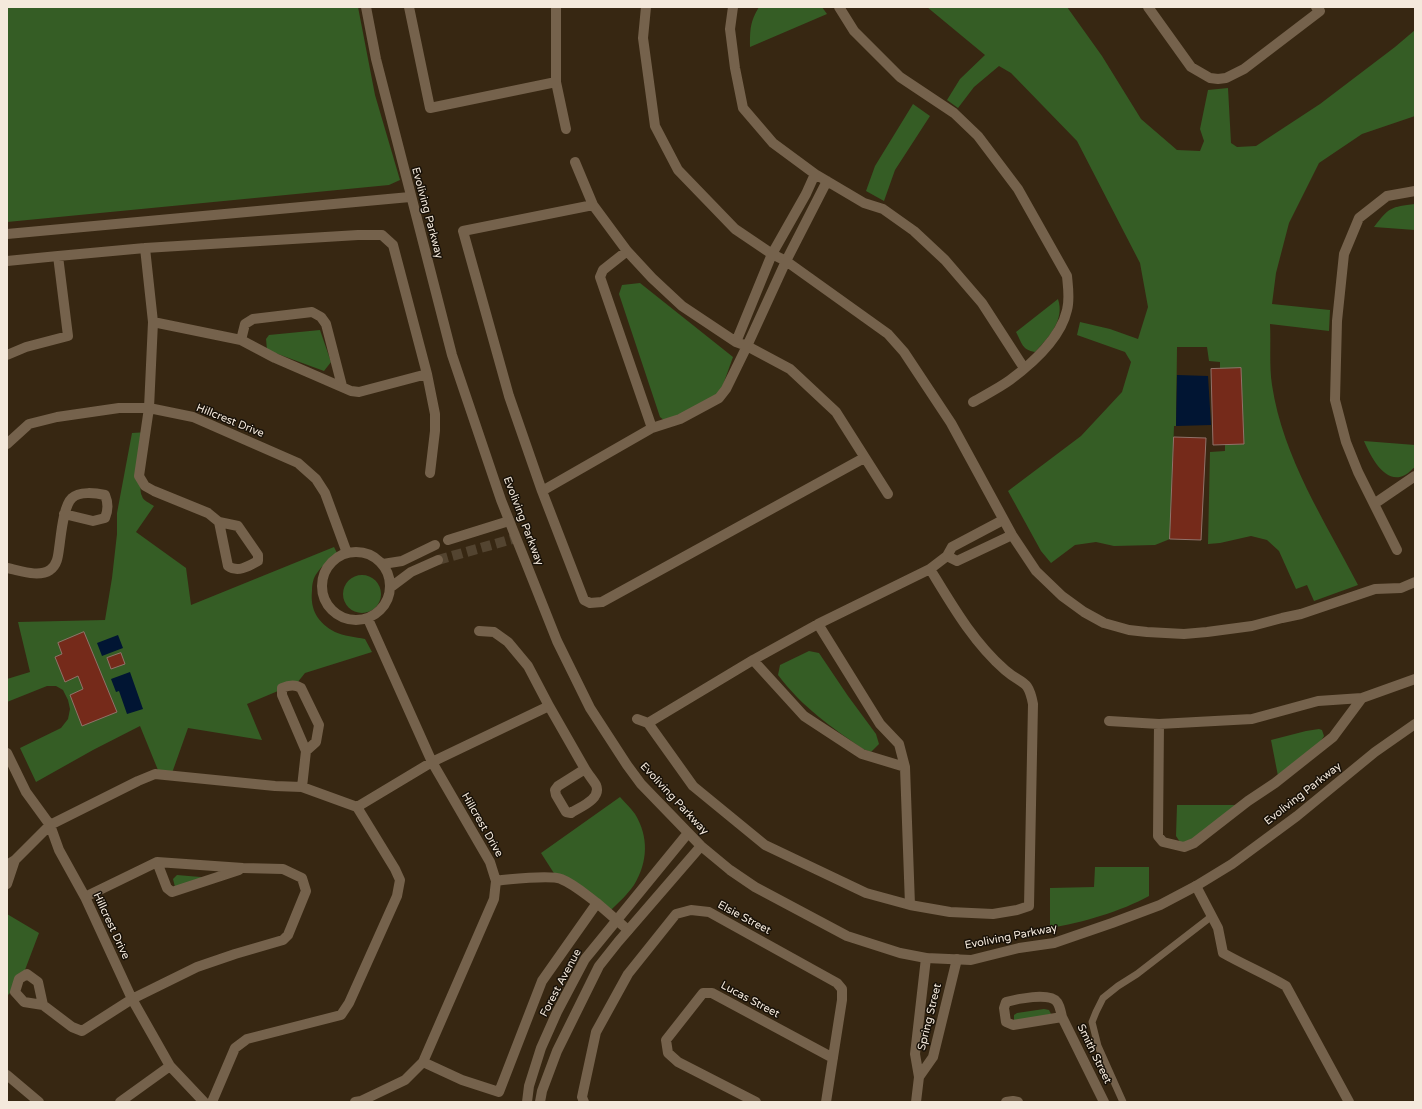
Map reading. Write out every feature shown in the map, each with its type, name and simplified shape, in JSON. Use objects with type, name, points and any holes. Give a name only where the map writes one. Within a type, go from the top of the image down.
[{"type":"street","name":"Evoliving Parkway","points":[[366,7],[376,59],[410,197],[452,356],[509,521],[557,641],[590,708],[612,744],[641,784],[701,846],[730,870],[756,887],[847,936],[876,946],[926,958],[971,960],[1019,948],[1054,942],[1112,923],[1160,905],[1196,886],[1232,864],[1298,816],[1375,752],[1415,724]]},
{"type":"street","points":[[409,7],[430,108],[556,82]]},
{"type":"street","points":[[556,7],[556,82],[566,129]]},
{"type":"street","points":[[646,7],[643,38],[655,126],[678,170],[735,228],[772,254],[786,261],[888,334],[904,352],[951,423],[1012,535],[1036,571],[1062,596],[1104,623],[1129,630],[1184,634],[1252,626],[1301,614],[1375,589],[1401,588],[1415,582]]},
{"type":"street","points":[[733,7],[730,29],[735,68],[743,108],[773,143],[814,174],[864,203],[883,209],[914,232],[945,260],[982,303],[1024,368]]},
{"type":"street","points":[[839,7],[854,31],[900,77],[954,113],[978,136],[1018,189],[1067,276],[1069,291],[1068,308],[1062,326],[1042,352],[1010,380],[973,402]]},
{"type":"street","points":[[1148,7],[1191,66],[1210,78],[1218,79],[1226,78],[1244,69],[1321,8]]},
{"type":"street","points":[[575,162],[593,205],[627,251],[652,278],[682,306],[736,342],[747,346],[790,370],[836,412],[888,494]]},
{"type":"street","points":[[736,342],[772,254],[806,194],[814,174]]},
{"type":"street","points":[[542,491],[652,428],[680,419],[719,398],[726,389],[786,261],[827,181]]},
{"type":"street","points":[[1397,550],[1358,472],[1346,442],[1335,400],[1337,321],[1344,254],[1359,218],[1387,196],[1415,191]]},
{"type":"street","points":[[7,234],[410,197]]},
{"type":"street","points":[[593,205],[463,231],[509,396],[542,491],[584,600],[590,603],[602,602],[864,458]]},
{"type":"street","points":[[7,261],[145,248],[358,235],[382,235],[393,245],[427,374],[435,414],[435,431],[430,473]]},
{"type":"street","points":[[145,248],[153,322],[149,408],[139,476],[145,486],[173,500],[208,513],[219,522],[238,526],[258,555],[258,561],[239,569],[233,569],[228,566],[219,522]]},
{"type":"street","points":[[627,251],[603,270],[600,277],[652,428]]},
{"type":"street","points":[[7,355],[26,347],[68,336],[58,256]]},
{"type":"street","points":[[241,340],[245,324],[253,319],[312,312],[321,317],[326,324],[342,386]]},
{"type":"street","points":[[153,322],[241,340],[275,358],[351,391],[359,392],[427,374]]},
{"type":"street","name":"Hillcrest Drive","points":[[7,444],[29,424],[57,417],[119,408],[149,408],[193,417],[298,462],[316,479],[325,493],[347,553]]},
{"type":"street","points":[[1374,504],[1415,476]]},
{"type":"street","points":[[7,568],[37,574],[49,571],[58,561],[64,514]]},
{"type":"street","points":[[648,723],[753,660],[818,624],[930,569],[947,556],[952,547],[1003,520]]},
{"type":"street","points":[[448,540],[509,521]]},
{"type":"street","points":[[947,556],[958,561],[1012,535]]},
{"type":"street","points":[[383,564],[402,561],[435,545]]},
{"type":"street","points":[[363,552],[383,564],[390,578],[391,587],[382,610],[368,619],[351,620],[340,616],[330,608],[323,593],[324,576],[327,568],[339,556],[347,553],[363,552]]},
{"type":"street","points":[[391,587],[411,572],[438,560]]},
{"type":"street","points":[[637,719],[648,723],[693,786],[765,845],[866,893],[910,905],[950,912],[993,914],[1017,910],[1029,906],[1033,704],[1031,690],[1025,683],[1006,671],[981,645],[962,621],[930,569]]},
{"type":"street","name":"Hillcrest Drive","points":[[355,1102],[361,1101],[405,1080],[423,1062],[494,899],[496,881],[490,862],[432,762],[368,619]]},
{"type":"street","points":[[818,624],[880,724],[899,744],[905,767],[910,905]]},
{"type":"street","points":[[479,631],[494,632],[508,642],[528,666],[585,769],[597,786],[596,795],[593,800],[571,813],[566,812],[556,795],[555,790],[558,786],[585,769]]},
{"type":"street","points":[[753,660],[804,716],[862,754],[905,767]]},
{"type":"street","points":[[1109,721],[1159,724],[1252,719],[1318,702],[1362,698],[1415,679]]},
{"type":"street","points":[[302,787],[306,751],[282,695],[282,688],[290,685],[297,685],[301,688],[319,725],[316,742],[306,751]]},
{"type":"street","points":[[1159,724],[1158,836],[1163,842],[1184,847],[1194,843],[1248,801],[1275,783],[1333,737],[1362,698]]},
{"type":"street","points":[[357,807],[432,762],[549,706]]},
{"type":"street","name":"Hillcrest Drive","points":[[7,753],[26,792],[50,825],[59,850],[85,897],[132,999],[170,1066],[204,1102]]},
{"type":"street","points":[[7,884],[11,862],[50,825],[138,780],[155,774],[275,786],[302,787],[357,807],[395,869],[400,880],[397,896],[349,1003],[340,1015],[247,1039],[235,1048],[212,1102]]},
{"type":"street","name":"Forest Avenue","points":[[527,1102],[530,1086],[542,1048],[557,1012],[585,959],[688,833]]},
{"type":"street","points":[[540,1102],[542,1091],[557,1051],[599,966],[628,930],[701,846]]},
{"type":"street","points":[[43,1005],[72,1027],[82,1031],[132,999],[197,967],[283,940],[288,935],[306,891],[302,878],[283,869],[243,868],[157,862],[85,897]]},
{"type":"street","points":[[157,862],[167,888],[172,892],[243,868]]},
{"type":"street","points":[[496,881],[518,878],[560,878],[580,890],[628,930]]},
{"type":"street","points":[[1196,886],[1218,928],[1223,953],[1240,963],[1268,975],[1286,986],[1349,1102]]},
{"type":"street","points":[[423,1062],[498,1097],[542,981],[596,903]]},
{"type":"street","name":"Elsie Street","points":[[584,1102],[582,1097],[596,1032],[628,974],[676,914],[691,910],[709,912],[838,983],[842,989],[842,1000],[826,1102]]},
{"type":"street","name":"Spring Street","points":[[916,1102],[920,1077],[915,1054],[926,958]]},
{"type":"street","name":"Spring Street","points":[[920,1077],[933,1057],[957,959]]},
{"type":"street","name":"Lucas Street","points":[[756,1102],[678,1062],[668,1053],[666,1040],[702,993],[712,993],[833,1058]]},
{"type":"street","name":"Smith Street","points":[[1062,1017],[1013,1025],[1006,1022],[1004,1008],[1006,1002],[1012,1000],[1044,996],[1052,998],[1057,1002],[1062,1017],[1104,1102]]},
{"type":"street","points":[[120,1102],[170,1066]]},
{"type":"street","points":[[7,1075],[39,1102]]},
{"type":"street","points":[[1006,1102],[1018,1102]]},
{"type":"lane","points":[[1123,1102],[1098,1046],[1092,1022],[1096,1012],[1104,998],[1118,986],[1137,974],[1212,916]]},
{"type":"green space","points":[[7,7],[358,7],[375,95],[400,180],[389,185],[7,222]]},
{"type":"green space","points":[[759,7],[822,7],[827,14],[750,47],[751,26]]},
{"type":"green space","points":[[927,7],[1067,7],[1102,56],[1141,119],[1177,150],[1200,151],[1204,141],[1200,129],[1208,90],[1228,88],[1231,143],[1237,147],[1256,146],[1320,104],[1415,30],[1415,116],[1362,134],[1319,163],[1289,223],[1276,273],[1272,304],[1330,310],[1329,331],[1270,324],[1271,378],[1285,438],[1295,463],[1319,513],[1358,585],[1314,601],[1307,585],[1296,589],[1279,551],[1267,540],[1251,536],[1220,543],[1208,544],[1210,452],[1225,451],[1225,444],[1244,443],[1241,369],[1220,369],[1220,362],[1209,361],[1207,347],[1177,347],[1176,426],[1174,426],[1170,539],[1155,545],[1114,546],[1096,542],[1075,545],[1051,563],[1041,551],[1008,491],[1081,436],[1122,392],[1131,362],[1125,352],[1077,335],[1080,322],[1110,329],[1138,339],[1148,307],[1140,263],[1077,141],[1011,73],[999,66],[974,87],[958,108],[947,100],[960,79],[985,55]]},
{"type":"green space","points":[[913,104],[930,116],[895,170],[884,201],[866,191],[875,166]]},
{"type":"green space","points":[[1415,204],[1415,230],[1374,227],[1383,215],[1391,209]]},
{"type":"green space","points":[[640,283],[733,357],[719,396],[665,421],[660,417],[619,294],[622,285]]},
{"type":"green space","points":[[1058,299],[1060,307],[1054,328],[1035,352],[1027,350],[1016,332]]},
{"type":"green space","points":[[320,330],[331,362],[324,371],[267,350],[266,339],[269,335]]},
{"type":"green space","points":[[148,432],[141,475],[141,491],[143,498],[154,506],[136,532],[186,568],[191,605],[334,547],[338,555],[321,568],[314,579],[312,586],[312,604],[314,610],[320,620],[335,632],[365,639],[372,652],[305,673],[297,683],[247,704],[262,740],[188,728],[172,773],[160,775],[140,726],[36,782],[20,748],[61,728],[68,719],[70,709],[68,700],[63,690],[56,686],[47,686],[7,702],[7,679],[30,672],[18,622],[105,620],[117,534],[117,513],[132,433]]},
{"type":"green space","points":[[1364,441],[1415,445],[1415,467],[1405,475],[1398,477],[1385,473],[1374,461]]},
{"type":"green space","points":[[358,575],[366,575],[373,578],[378,583],[381,594],[378,605],[373,610],[366,613],[358,613],[351,610],[346,605],[343,598],[343,590],[346,583],[351,578]]},
{"type":"green space","points":[[809,651],[819,653],[876,734],[879,744],[871,752],[863,749],[807,707],[787,687],[778,675],[780,665]]},
{"type":"green space","points":[[1319,729],[1322,730],[1324,736],[1319,744],[1278,776],[1271,740]]},
{"type":"green space","points":[[620,797],[635,814],[640,823],[645,841],[645,850],[642,867],[634,885],[611,910],[557,878],[541,853]]},
{"type":"green space","points":[[1177,805],[1246,805],[1193,841],[1184,843],[1180,842],[1176,836]]},
{"type":"green space","points":[[1095,867],[1149,867],[1149,896],[1126,907],[1101,916],[1050,928],[1050,888],[1094,887]]},
{"type":"green space","points":[[177,875],[212,878],[175,887],[173,879]]},
{"type":"green space","points":[[7,914],[39,933],[20,983],[7,996]]},
{"type":"green space","points":[[1044,1009],[1049,1010],[1051,1014],[1017,1022],[1014,1020],[1014,1015],[1017,1013]]},
{"type":"water","points":[[1177,375],[1208,376],[1211,425],[1176,426]]},
{"type":"water","points":[[118,635],[123,648],[102,656],[97,643]]},
{"type":"water","points":[[130,672],[143,709],[127,714],[119,691],[116,692],[111,679]]},
{"type":"building","points":[[1241,368],[1244,444],[1213,445],[1211,369]]},
{"type":"building","points":[[1174,437],[1206,438],[1201,540],[1170,539]]},
{"type":"building","points":[[84,632],[117,712],[82,726],[70,695],[83,689],[78,676],[65,682],[55,657],[62,654],[58,643]]},
{"type":"building","points":[[121,653],[125,664],[111,669],[107,658]]},
{"type":"tunnel","points":[[438,560],[516,538]]}]
